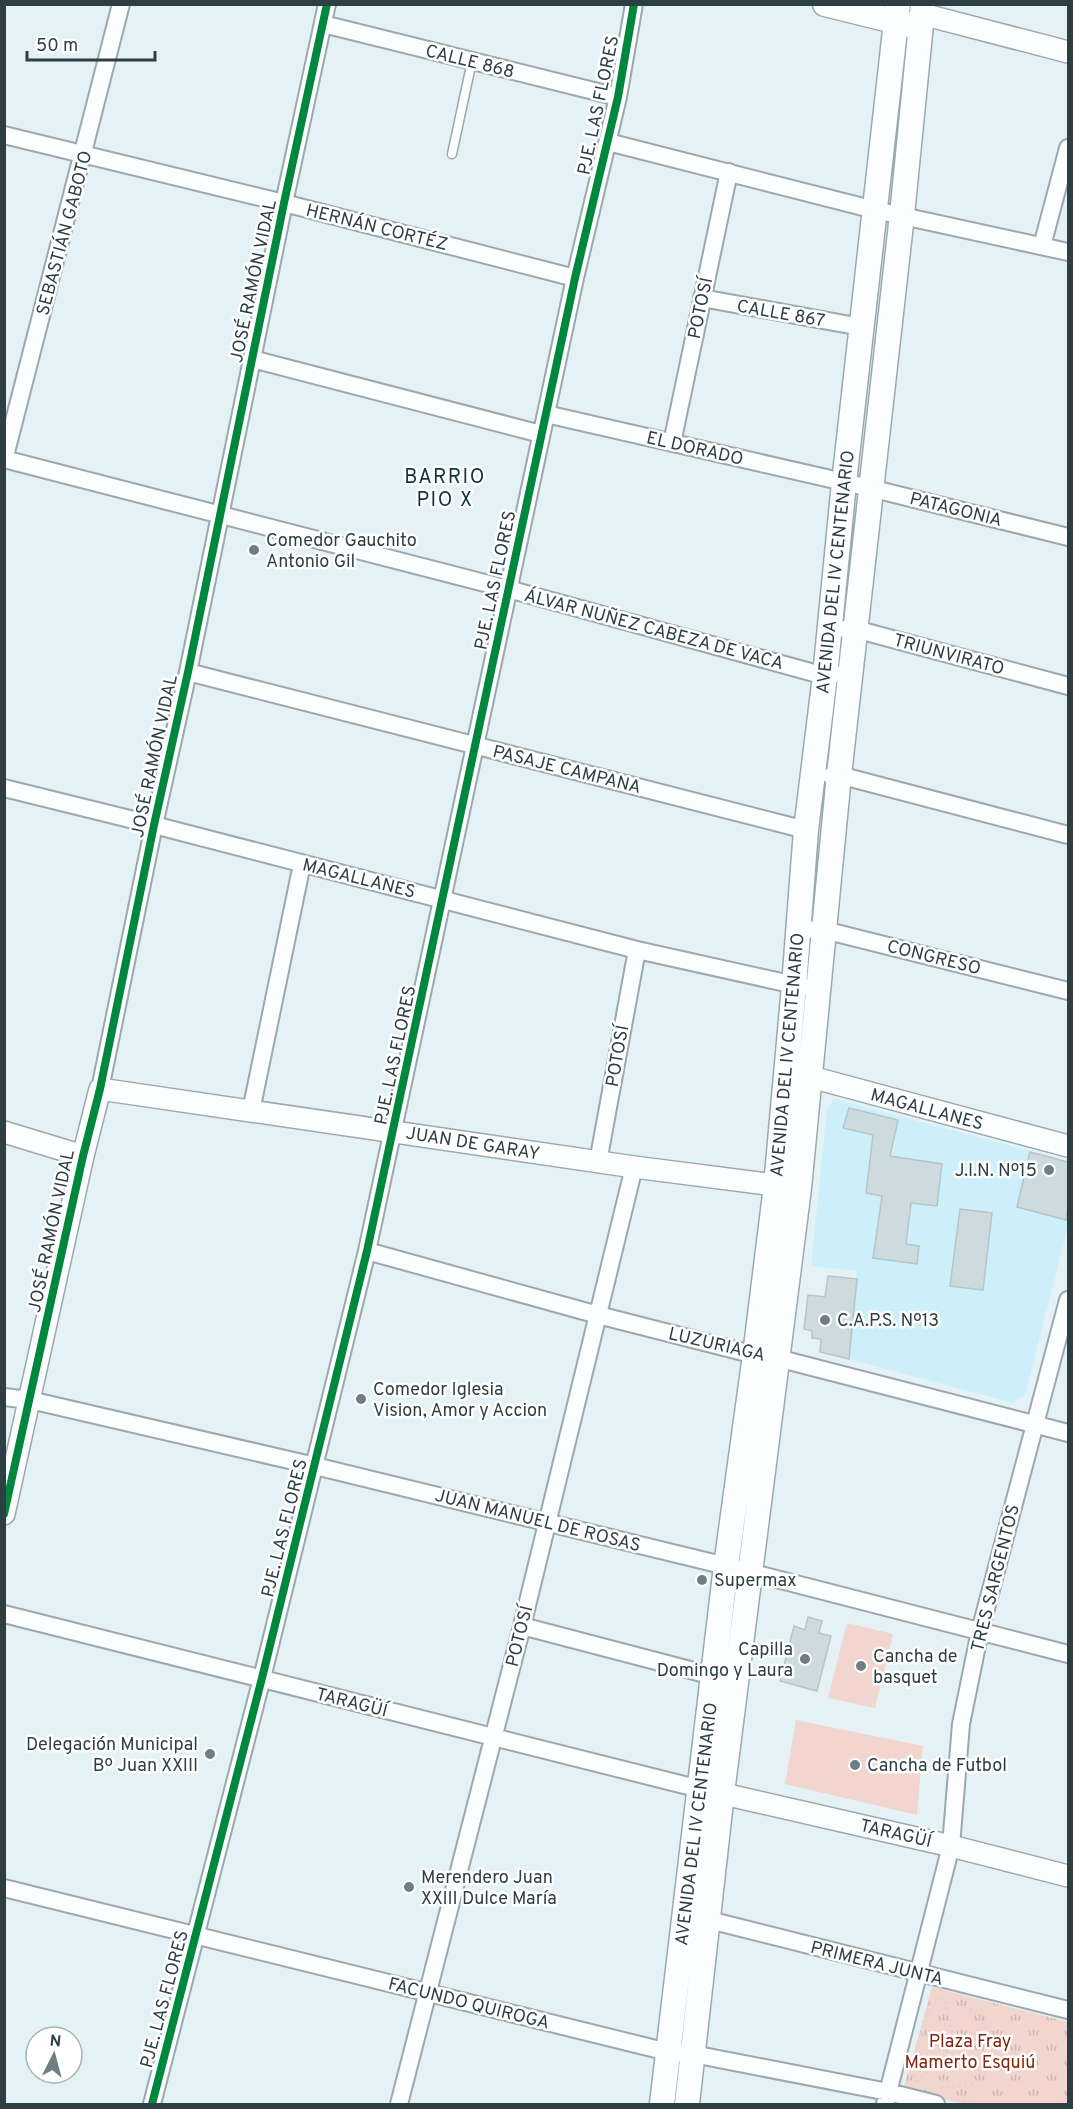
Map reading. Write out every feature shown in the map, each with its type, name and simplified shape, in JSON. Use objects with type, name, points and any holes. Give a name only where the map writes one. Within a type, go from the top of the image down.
[{"type":"main road","points":[[825,4],[897,13],[922,11]]},
{"type":"main road","name":"AVENIDA DEL IV CENTENARIO","points":[[687,2104],[709,1919],[713,1676],[726,1566],[799,1188],[839,775],[902,215],[922,11]]},
{"type":"main road","name":"AVENIDA DEL IV CENTENARIO","points":[[662,2104],[685,1915],[752,1573],[776,1186],[806,830],[825,676],[844,483],[897,13]]},
{"type":"street","name":"SEBASTIÁN GABOTO","points":[[5,460],[121,4]]},
{"type":"street","name":"JOSÉ RAMÓN VIDAL","points":[[4,1514],[83,1156],[100,1089],[327,4]]},
{"type":"street","name":"PJE. LAS FLORES","points":[[152,2104],[262,1678],[367,1251],[574,278],[618,97],[634,4]]},
{"type":"street","points":[[922,11],[1068,52]]},
{"type":"street","name":"CALLE 868","points":[[323,24],[618,97]]},
{"type":"street","name":"HERNÁN CORTÉZ","points":[[4,135],[284,203],[574,278]]},
{"type":"street","points":[[608,142],[875,210],[1068,252]]},
{"type":"street","points":[[1042,246],[1068,148]]},
{"type":"street","name":"POTOSÍ","points":[[672,443],[729,172]]},
{"type":"street","name":"CALLE 867","points":[[702,298],[861,327]]},
{"type":"street","points":[[252,359],[541,434]]},
{"type":"street","name":"EL DORADO","points":[[546,414],[844,483]]},
{"type":"street","name":"ÁLVAR NUÑEZ CABEZA DE VACA","points":[[5,460],[508,589],[825,676],[851,670]]},
{"type":"street","name":"PATAGONIA","points":[[844,483],[1068,537]]},
{"type":"street","name":"TRIUNVIRATO","points":[[829,628],[855,629],[1068,686]]},
{"type":"street","name":"PASAJE CAMPANA","points":[[188,672],[806,830]]},
{"type":"street","points":[[812,776],[839,775],[1068,835]]},
{"type":"street","name":"MAGALLANES","points":[[4,788],[637,950],[794,986],[819,988]]},
{"type":"street","points":[[251,1111],[302,864]]},
{"type":"street","name":"CONGRESO","points":[[799,929],[824,930],[1068,991]]},
{"type":"street","name":"POTOSÍ","points":[[598,1162],[637,950]]},
{"type":"street","name":"MAGALLANES","points":[[787,1071],[1068,1146]]},
{"type":"street","name":"JUAN DE GARAY","points":[[100,1089],[598,1162],[799,1188]]},
{"type":"street","points":[[4,1132],[83,1156]]},
{"type":"street","name":"POTOSÍ","points":[[399,2104],[522,1626],[634,1167]]},
{"type":"street","name":"LUZURIAGA","points":[[367,1251],[598,1315],[1068,1433]]},
{"type":"street","name":"TRES SARGENTOS","points":[[886,2098],[951,1846],[961,1724],[980,1632],[1068,1300]]},
{"type":"street","name":"JUAN MANUEL DE ROSAS","points":[[4,1397],[30,1400],[315,1466],[726,1566],[1068,1654]]},
{"type":"street","name":"TARAGÜÍ","points":[[4,1614],[492,1738],[951,1846],[1068,1876]]},
{"type":"street","points":[[522,1626],[713,1676]]},
{"type":"street","name":"FACUNDO QUIROGA","points":[[4,1888],[668,2052],[693,2054],[886,2098],[937,2096]]},
{"type":"street","name":"PRIMERA JUNTA","points":[[685,1915],[709,1919],[1068,2010]]},
{"type":"lane","points":[[452,154],[472,61]]},
{"type":"path","points":[[917,2082],[955,2046],[944,1997],[930,2005],[921,2038]]},
{"type":"path","points":[[937,2096],[973,2084],[997,2062],[996,2038],[973,2011],[953,1999]]},
{"type":"path","points":[[915,2059],[912,2070],[921,2090]]},
{"type":"path","points":[[937,2096],[975,2104]]},
{"type":"shaded area","points":[[834,1099],[1068,1161],[1068,1226],[1025,1395],[1013,1403],[849,1359],[857,1271],[811,1266],[827,1108]]},
{"type":"green space","name":"Cancha de basquet","points":[[847,1623],[893,1634],[875,1708],[828,1698]]},
{"type":"green space","name":"Cancha de Futbol","points":[[796,1720],[923,1746],[917,1815],[785,1784]]},
{"type":"green space","name":"Plaza Fray Mamerto Esquiú","points":[[932,1987],[1068,2022],[1068,2104],[964,2104],[903,2090]]},
{"type":"building","points":[[849,1108],[898,1120],[890,1156],[942,1164],[937,1206],[911,1203],[906,1244],[919,1246],[917,1264],[873,1258],[882,1196],[866,1193],[873,1135],[843,1128]]},
{"type":"building","name":"J.I.N. Nº15","points":[[1030,1152],[1068,1162],[1066,1220],[1017,1207]]},
{"type":"building","points":[[960,1209],[992,1213],[983,1290],[950,1286]]},
{"type":"building","name":"C.A.P.S. Nº13","points":[[828,1276],[857,1279],[849,1359],[820,1352],[821,1339],[812,1338],[812,1331],[804,1329],[808,1295],[825,1297]]},
{"type":"building","name":"Capilla Domingo y Laura","points":[[808,1617],[822,1621],[819,1633],[831,1636],[817,1691],[780,1681],[794,1626],[805,1630]]},
{"type":"cycle path","points":[[4,1514],[83,1156],[100,1089],[327,4]]},
{"type":"cycle path","points":[[152,2104],[262,1678],[367,1251],[575,278],[618,97],[634,4]]},
{"type":"place","name":"Comedor Gauchito Antonio Gil","points":[[254,550]]},
{"type":"place","name":"J.I.N. Nº15","points":[[1049,1170]]},
{"type":"place","name":"C.A.P.S. Nº13","points":[[825,1320]]},
{"type":"place","name":"Comedor Iglesia Vision, Amor y Accion","points":[[361,1399]]},
{"type":"place","name":"Supermax","points":[[702,1580]]},
{"type":"place","name":"Capilla Domingo y Laura","points":[[805,1659]]},
{"type":"place","name":"Cancha de basquet","points":[[861,1666]]},
{"type":"place","name":"Delegación Municipal Bº Juan XXIII","points":[[210,1754]]},
{"type":"place","name":"Cancha de Futbol","points":[[855,1765]]},
{"type":"place","name":"Merendero Juan XXIII Dulce María","points":[[409,1887]]},
{"type":"district","name":"BARRIO PIO X","points":[[445,488]]}]
